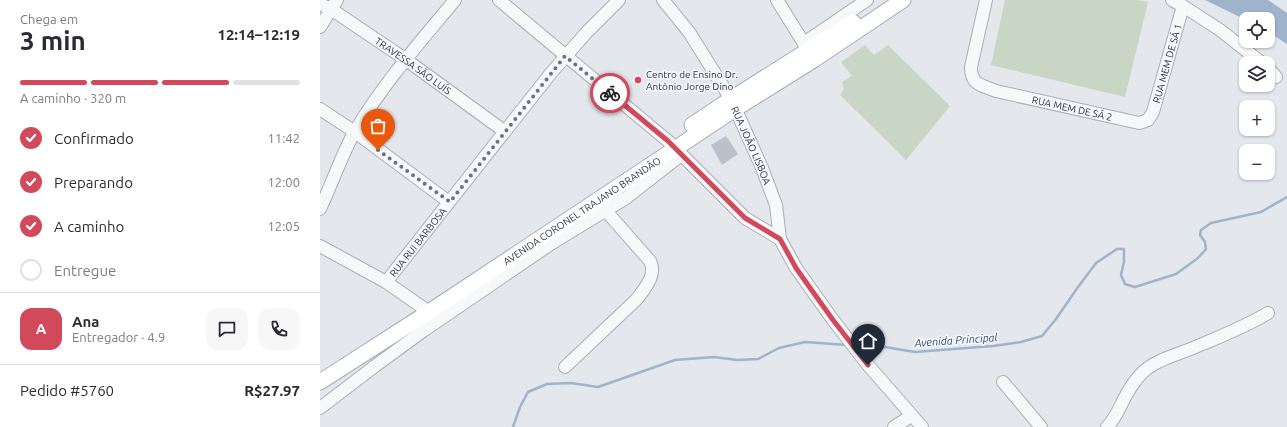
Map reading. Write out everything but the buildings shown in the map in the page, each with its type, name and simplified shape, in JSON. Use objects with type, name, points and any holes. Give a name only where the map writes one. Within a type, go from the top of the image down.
[{"type":"main road","name":"AVENIDA CORONEL TRAJANO BRANDÃO","points":[[320,382],[506,252],[675,148],[733,104],[809,50],[889,0]]},
{"type":"main road","name":"AVENIDA CORONEL TRAJANO BRANDÃO","points":[[809,50],[903,0]]},
{"type":"main road","name":"AVENIDA CORONEL TRAJANO BRANDÃO","points":[[320,372],[425,309]]},
{"type":"street","points":[[320,209],[355,132],[405,59],[455,0]]},
{"type":"street","points":[[499,0],[675,148],[745,218],[780,239],[796,268],[856,350],[922,427]]},
{"type":"street","name":"RUA RUI BARBOSA","points":[[386,282],[504,131],[565,56],[619,0]]},
{"type":"street","name":"RUA JOÃO LISBOA","points":[[663,0],[689,32],[733,104],[762,168],[776,205],[780,239]]},
{"type":"street","points":[[777,0],[809,50],[867,0]]},
{"type":"street","points":[[1172,0],[1184,6],[1242,46],[1254,56]]},
{"type":"street","name":"RUA MEM DE SÁ 2","points":[[984,2],[972,58],[971,72],[973,79],[977,83],[996,90],[1139,123],[1148,120]]},
{"type":"street","points":[[320,27],[329,4]]},
{"type":"street","name":"TRAVESSA SÃO LUÍS","points":[[329,4],[504,131]]},
{"type":"street","name":"RUA MEM DE SÁ 1","points":[[1148,120],[1153,112],[1184,6]]},
{"type":"street","points":[[320,109],[355,132],[450,202]]},
{"type":"street","name":"AVENIDA CORONEL TRAJANO BRANDÃO","points":[[320,408],[423,331],[552,243],[626,198],[675,148]]},
{"type":"street","name":"AVENIDA CORONEL TRAJANO BRANDÃO","points":[[565,367],[633,303],[646,287],[652,274],[652,265],[650,261],[606,211]]},
{"type":"street","points":[[320,246],[386,282],[425,309]]},
{"type":"street","points":[[1107,427],[1115,418],[1122,402],[1137,379],[1142,372],[1150,366],[1239,328],[1268,313]]},
{"type":"street","points":[[1003,382],[1041,427]]},
{"type":"street","points":[[894,427],[911,416]]},
{"type":"green space","points":[[1005,0],[1138,0],[1148,2],[1125,97],[991,65]]},
{"type":"green space","points":[[865,45],[874,55],[888,45],[950,106],[906,160],[840,95],[844,89],[842,82],[852,76],[841,62]]},
{"type":"water","points":[[1205,0],[1268,0],[1287,13],[1287,44],[1275,36],[1275,12],[1239,12],[1239,17]]},
{"type":"waterway","name":"Avenida Principal","points":[[858,346],[885,347],[915,352],[993,346],[1021,342],[1042,336],[1096,263],[1117,249],[1124,249],[1124,262],[1121,275],[1125,284],[1135,287],[1176,274],[1198,258],[1206,249],[1205,242],[1200,235],[1201,230],[1211,223],[1261,212],[1287,197]]},
{"type":"waterway","name":"Avenida Principal","points":[[513,427],[520,407],[528,392],[547,384],[571,383],[598,387],[675,360],[714,357],[737,360],[758,359],[779,348],[805,342],[847,345]]},
{"type":"way so far","points":[[378,150],[450,202],[504,131],[565,56],[610,93]]},
{"type":"place","name":"Centro de Ensino Dr. Antônio Jorge Dino","points":[[638,80]]},
{"type":"route","points":[[610,93],[668,141],[745,218],[780,239],[796,268],[833,320],[868,365]]}]
